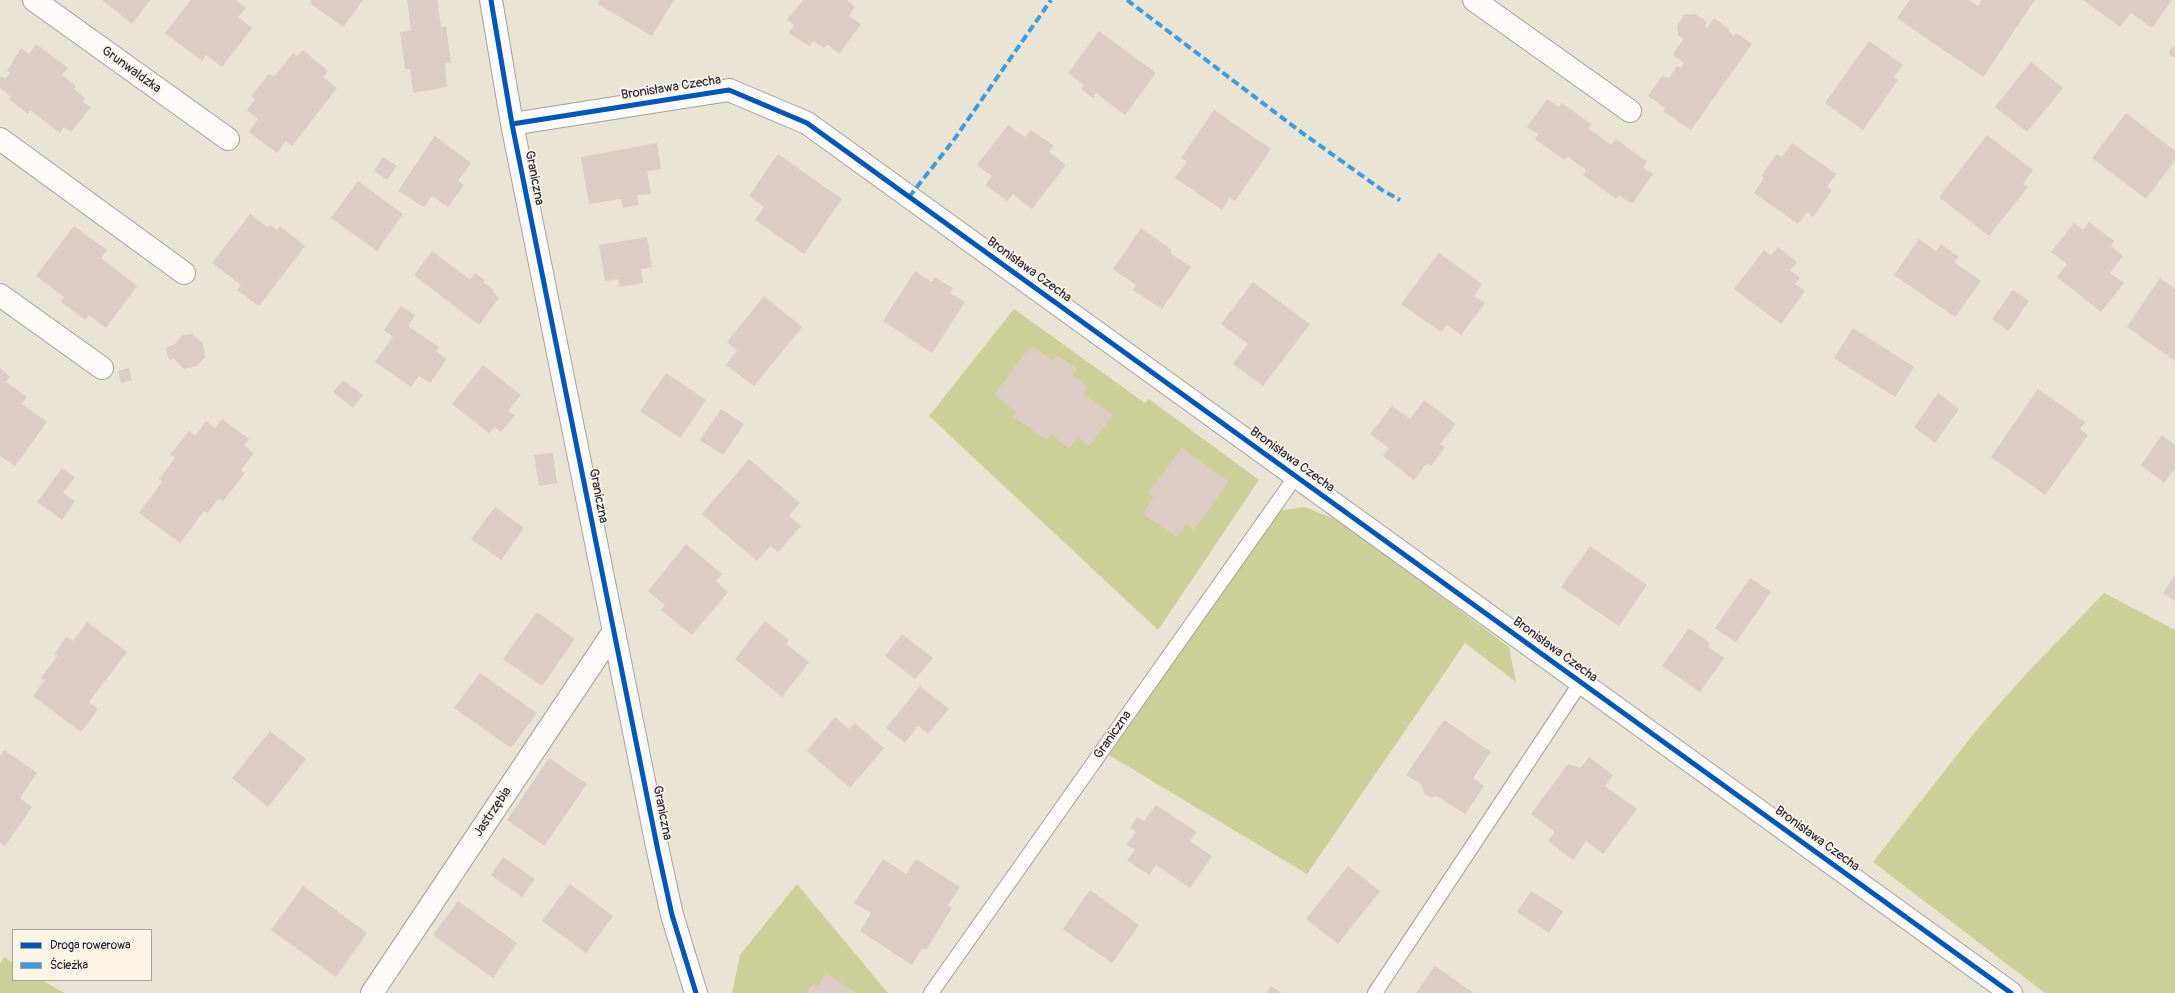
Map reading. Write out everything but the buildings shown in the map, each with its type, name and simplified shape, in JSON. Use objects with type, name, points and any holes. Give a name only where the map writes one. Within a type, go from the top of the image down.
[{"type":"street","name":"Grunwaldzka","points":[[34,0],[228,140]]},
{"type":"street","name":"Graniczna","points":[[491,0],[512,124],[672,915],[696,993]]},
{"type":"street","points":[[1474,0],[1630,111]]},
{"type":"street","name":"Bronisława Czecha","points":[[512,124],[729,90],[807,123],[2011,993]]},
{"type":"street","points":[[0,139],[184,273]]},
{"type":"street","points":[[0,295],[102,368]]},
{"type":"street","name":"Jastrzębia","points":[[372,993],[614,631]]},
{"type":"lane","name":"Graniczna","points":[[931,993],[1296,476]]},
{"type":"lane","name":"Bronisława Czecha","points":[[1375,993],[1581,682]]},
{"type":"green space","points":[[1014,309],[1145,403],[1149,399],[1259,480],[1158,630],[929,416]]},
{"type":"green space","points":[[1305,507],[1342,522],[1509,647],[1516,682],[1465,643],[1307,874],[1109,755],[1278,511]]},
{"type":"green space","points":[[2104,593],[2175,630],[2175,993],[2045,993],[1873,862],[1979,727],[2027,673]]},
{"type":"green space","points":[[797,884],[888,993],[732,993],[740,955]]},
{"type":"green space","points":[[4,957],[12,962],[12,981],[44,981],[64,993],[0,993],[0,963]]},
{"type":"marked path","points":[[909,197],[953,141],[1051,0]]},
{"type":"marked path","points":[[1127,0],[1301,132],[1382,190],[1400,200]]},
{"type":"cycle path","points":[[491,0],[512,124],[658,851],[672,915],[696,993]]},
{"type":"cycle path","points":[[512,124],[729,90],[807,123],[2011,993]]}]
